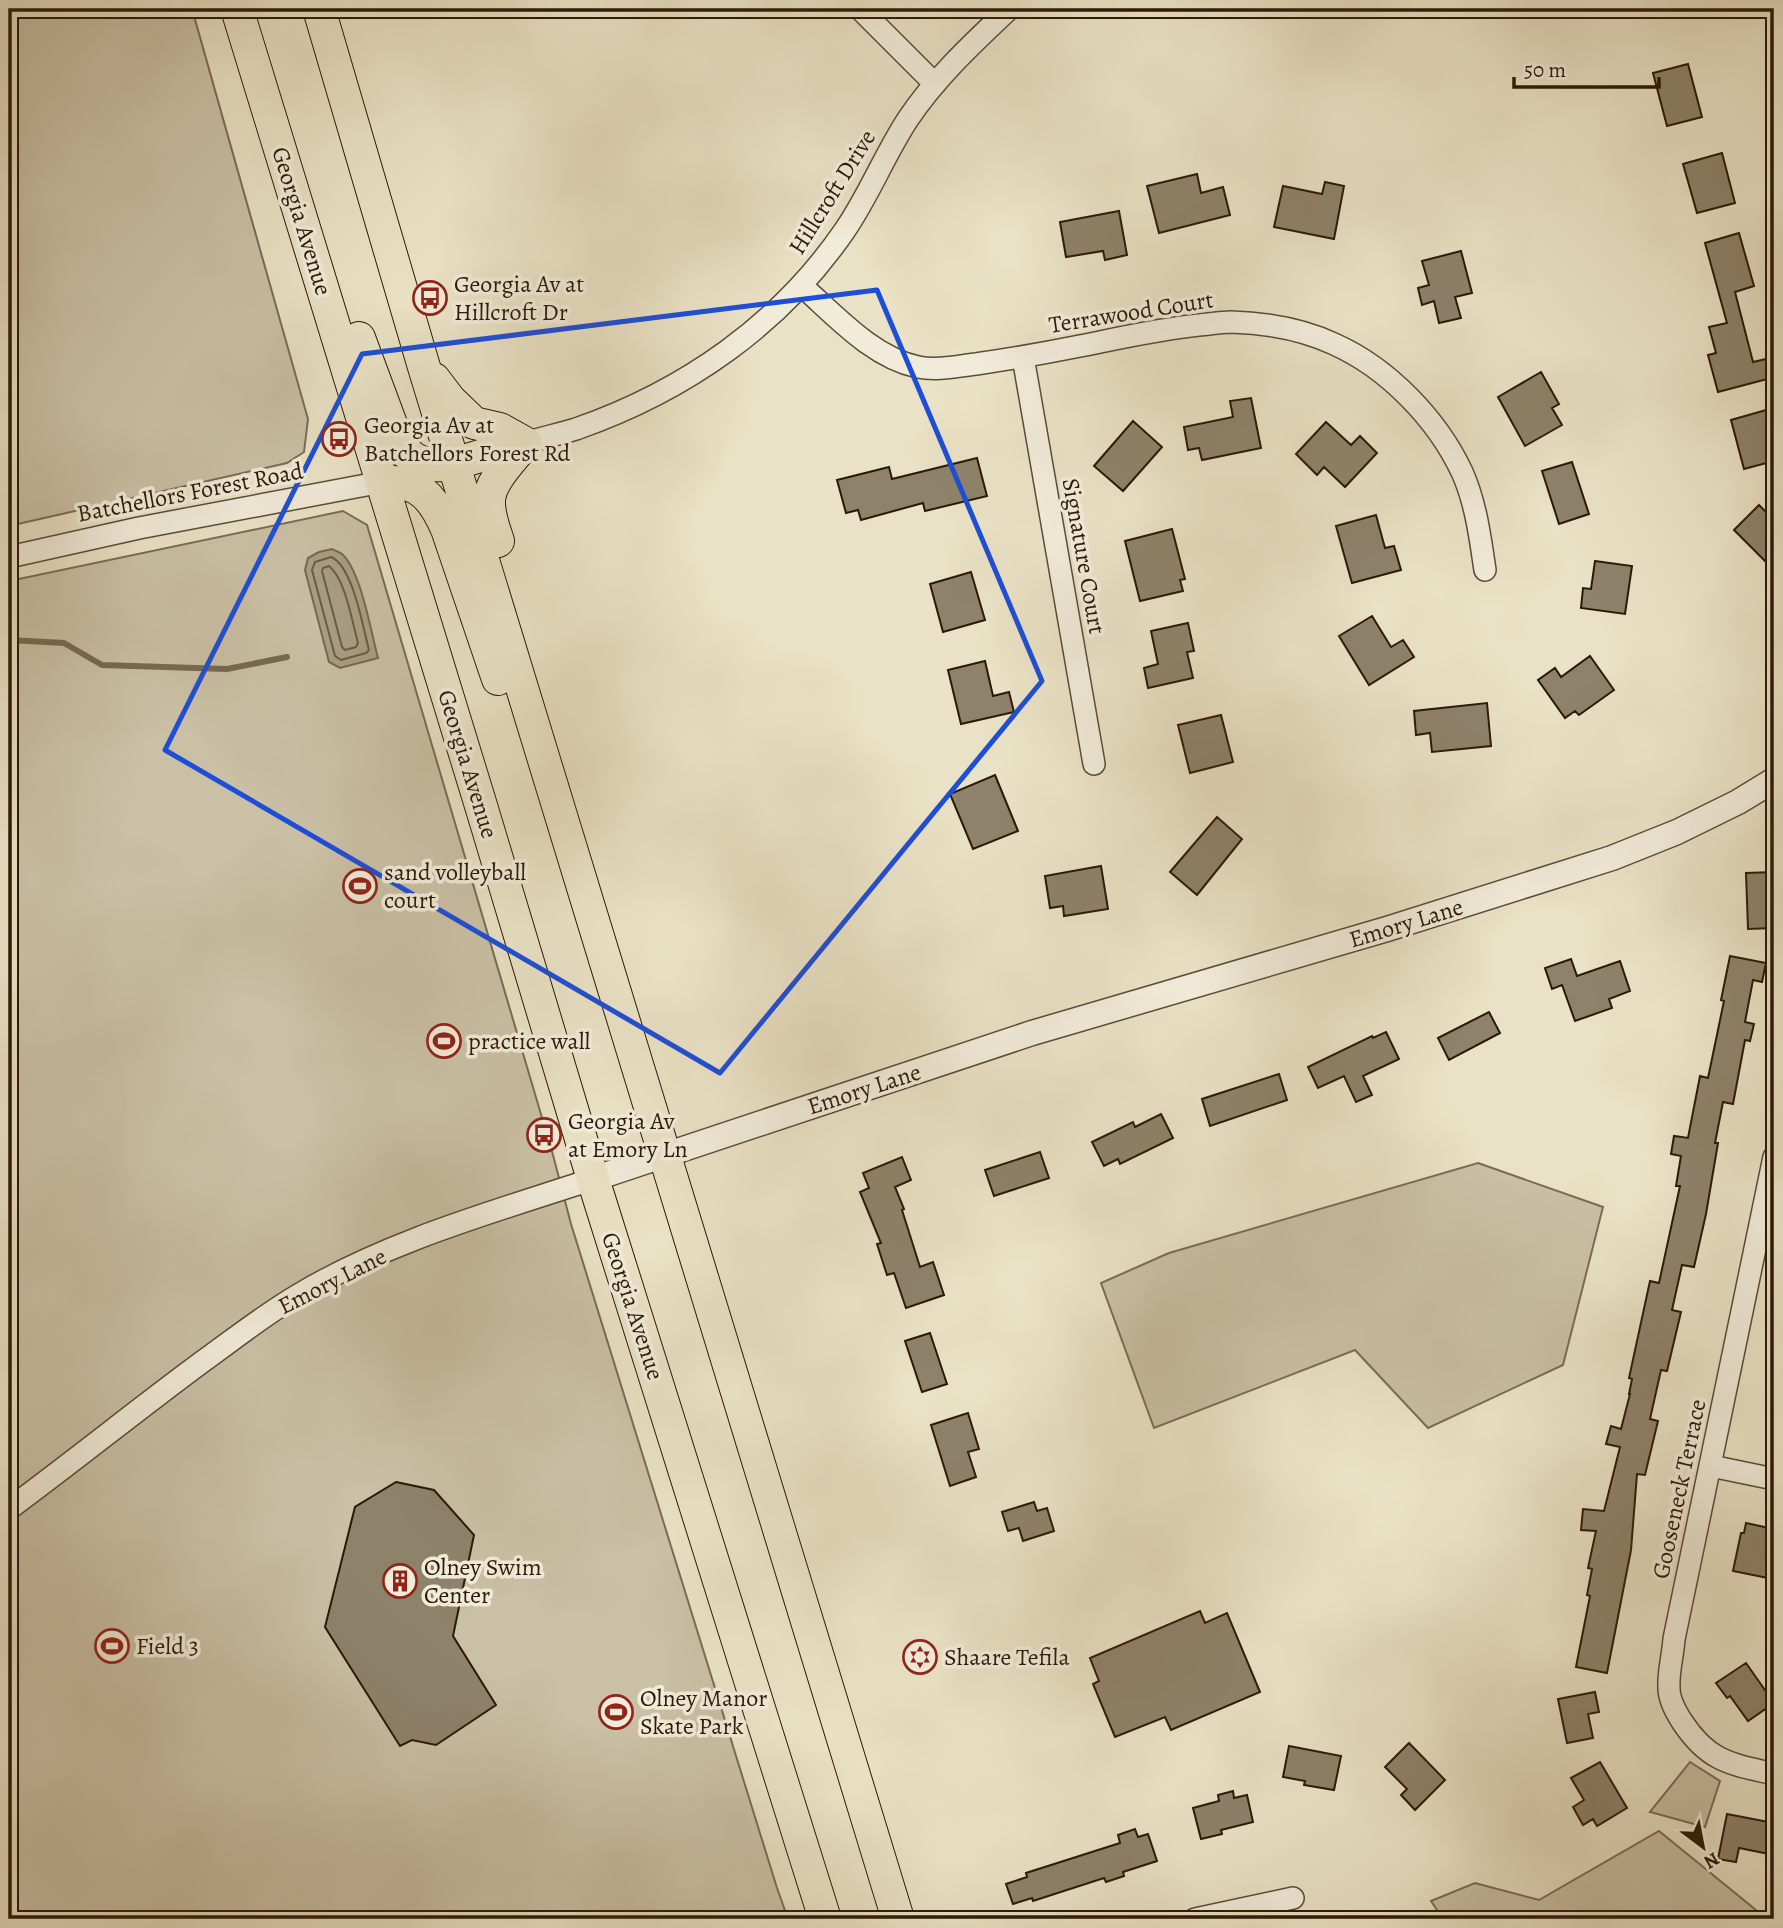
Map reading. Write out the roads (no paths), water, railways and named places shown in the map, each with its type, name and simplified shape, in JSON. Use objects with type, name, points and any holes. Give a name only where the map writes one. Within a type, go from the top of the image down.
[{"type":"main road","name":"Georgia Avenue","points":[[237,9],[593,1179],[825,1919]]},
{"type":"main road","points":[[319,9],[510,650],[898,1919]]},
{"type":"main road","points":[[277,141],[333,266],[398,443],[405,453],[415,460],[438,466],[454,464],[524,443]]},
{"type":"main road","points":[[424,366],[450,400],[474,423],[500,429],[524,443]]},
{"type":"main road","points":[[510,650],[510,601],[503,558],[488,502],[497,478],[524,443]]},
{"type":"main road","points":[[382,482],[394,481],[419,489],[430,497],[438,509],[516,734],[543,756]]},
{"type":"street","points":[[860,9],[935,84]]},
{"type":"street","name":"Hillcroft Drive","points":[[524,443],[575,429],[637,404],[681,382],[726,353],[766,321],[802,286],[847,228],[908,119],[935,84],[1009,9]]},
{"type":"street","name":"Terrawood Court","points":[[802,286],[864,339],[892,358],[918,367],[940,369],[1023,357],[1166,328],[1229,322],[1272,325],[1334,344],[1369,364],[1399,387],[1445,439],[1463,474],[1475,513],[1485,570]]},
{"type":"street","name":"Signature Court","points":[[1023,357],[1094,764]]},
{"type":"street","name":"Batchellors Forest Road","points":[[9,557],[152,525],[382,482]]},
{"type":"street","name":"Emory Lane","points":[[9,1509],[254,1323],[299,1294],[348,1268],[413,1240],[1032,1033],[1387,929],[1588,866],[1677,832],[1738,802],[1774,780]]},
{"type":"street","name":"Gooseneck Terrace","points":[[1774,1157],[1674,1639],[1668,1690],[1678,1716],[1694,1740],[1709,1753],[1736,1766],[1774,1774]]},
{"type":"street","points":[[1711,1466],[1774,1479]]},
{"type":"street","points":[[1195,1919],[1293,1898]]},
{"type":"water","points":[[332,549],[342,554],[355,574],[378,658],[340,668],[329,662],[305,570],[308,558]]},
{"type":"waterway","points":[[9,640],[64,643],[102,665],[227,669],[287,657]]},
{"type":"place","name":"Georgia Av at Hillcroft Dr","points":[[430,298]]},
{"type":"place","name":"Georgia Av at Batchellors Forest Rd","points":[[339,439]]},
{"type":"place","name":"sand volleyball court","points":[[360,886]]},
{"type":"place","name":"practice wall","points":[[444,1041]]},
{"type":"place","name":"Georgia Av at Emory Ln","points":[[544,1135]]},
{"type":"place","name":"Olney Swim Center","points":[[400,1581]]},
{"type":"place","name":"Field 3","points":[[112,1646]]},
{"type":"place","name":"Shaare Tefila","points":[[920,1657]]},
{"type":"place","name":"Olney Manor Skate Park","points":[[616,1712]]}]
